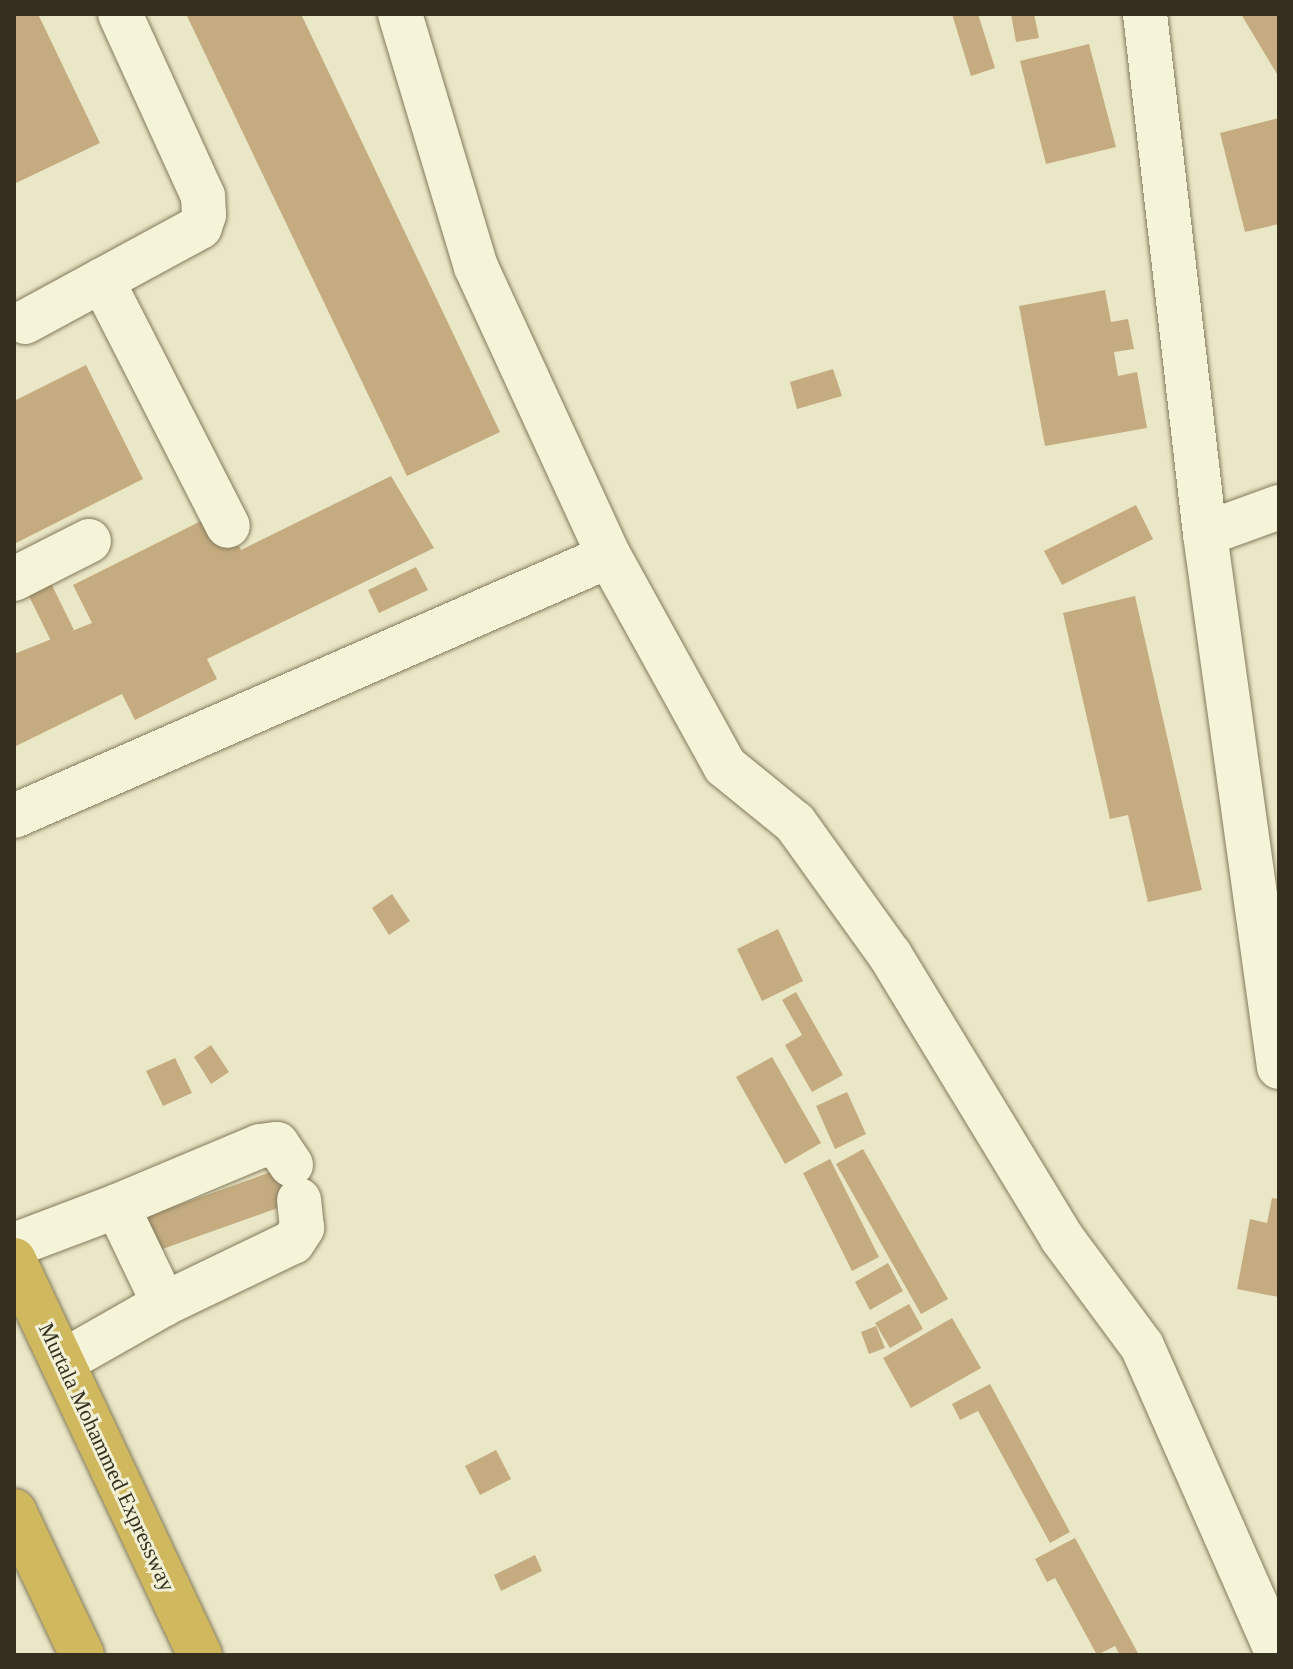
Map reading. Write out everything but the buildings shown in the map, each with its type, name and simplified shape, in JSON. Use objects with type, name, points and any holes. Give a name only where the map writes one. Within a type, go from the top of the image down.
[{"type":"highway","name":"Murtala Mohammed Expressway","points":[[14,1260],[200,1655]]},
{"type":"highway","points":[[14,1511],[82,1655]]},
{"type":"street","points":[[18,316],[102,280],[200,227],[204,215],[203,196],[120,14]]},
{"type":"street","points":[[400,14],[476,267],[609,556],[725,766],[795,823],[890,955],[1004,1147],[1142,1346],[1278,1655]]},
{"type":"street","points":[[1145,14],[1205,534],[1279,1067]]},
{"type":"street","points":[[102,280],[228,526]]},
{"type":"street","points":[[1205,534],[1279,507]]},
{"type":"street","points":[[14,579],[89,541]]},
{"type":"street","points":[[14,816],[609,556]]},
{"type":"street","points":[[14,1245],[260,1146],[277,1144],[295,1183],[302,1228],[293,1242],[164,1304],[62,1362]]},
{"type":"street","points":[[117,1206],[164,1304]]}]
